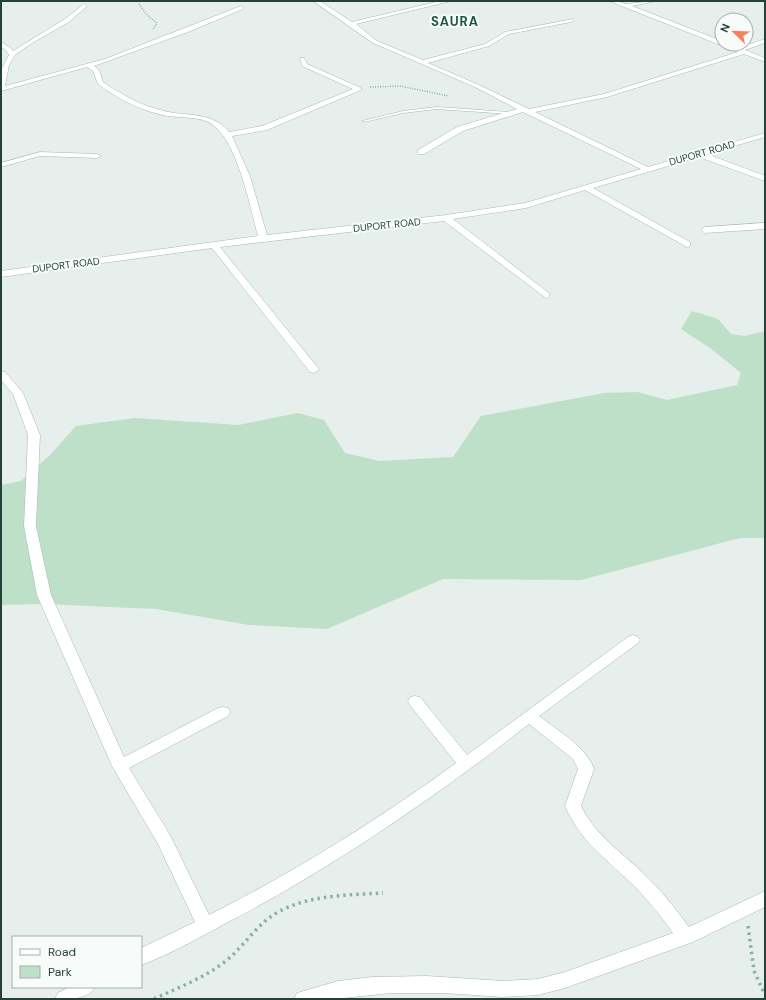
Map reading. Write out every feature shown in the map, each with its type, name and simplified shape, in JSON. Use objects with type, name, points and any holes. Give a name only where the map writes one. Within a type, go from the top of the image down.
[{"type":"street","points":[[316,1],[375,42],[423,62],[527,110],[647,169]]},
{"type":"street","points":[[350,24],[448,1]]},
{"type":"street","points":[[612,1],[714,41]]},
{"type":"street","points":[[623,6],[653,1]]},
{"type":"street","points":[[84,6],[69,20],[12,55],[1,80],[1,89],[88,65],[186,31],[241,8]]},
{"type":"street","points":[[423,62],[487,45],[507,33],[571,20]]},
{"type":"street","points":[[754,46],[765,41]]},
{"type":"street","points":[[1,44],[9,49],[12,55]]},
{"type":"street","points":[[421,152],[460,129],[509,113],[605,96],[640,86],[738,52]]},
{"type":"street","points":[[744,52],[765,60]]},
{"type":"street","points":[[302,59],[304,65],[359,89]]},
{"type":"street","points":[[88,65],[96,70],[100,83],[131,100],[160,112],[206,118],[217,124],[227,135],[241,159],[264,238]]},
{"type":"street","points":[[227,135],[264,128],[359,89]]},
{"type":"street","name":"DUPORT ROAD","points":[[1,274],[215,246],[264,238],[446,218],[526,205],[763,136]]},
{"type":"street","points":[[1,165],[40,154],[97,156]]},
{"type":"street","points":[[699,154],[765,179]]},
{"type":"street","points":[[585,187],[636,214],[687,244]]},
{"type":"street","points":[[446,218],[546,295]]},
{"type":"street","points":[[705,230],[765,226]]},
{"type":"street","points":[[215,246],[314,370]]},
{"type":"street","points":[[1,374],[18,393],[34,435],[30,526],[44,595],[120,766],[164,840],[206,926]]},
{"type":"street","points":[[142,957],[206,926],[356,840],[466,764],[633,640]]},
{"type":"street","points":[[415,701],[466,764]]},
{"type":"street","points":[[120,766],[223,712]]},
{"type":"street","points":[[529,716],[578,755],[584,762],[586,769],[573,806],[578,820],[590,836],[608,854],[645,886],[687,937]]},
{"type":"street","points":[[303,999],[364,985],[443,985],[500,988],[537,987],[568,979],[687,937],[747,909],[765,898]]},
{"type":"street","points":[[64,999],[84,988]]},
{"type":"lane","points":[[364,121],[403,112],[437,108],[509,113]]},
{"type":"path","points":[[138,48],[157,23],[147,15],[139,4]]},
{"type":"path","points":[[359,89],[383,85],[410,87],[450,97]]},
{"type":"path","points":[[154,999],[172,990],[198,981],[228,959],[260,925],[287,908],[332,897],[383,893]]},
{"type":"path","points":[[747,909],[750,944],[758,984],[765,994]]},
{"type":"green space","points":[[692,311],[718,319],[731,334],[745,336],[765,331],[765,538],[740,538],[581,580],[443,579],[327,629],[249,625],[156,609],[44,604],[1,605],[1,485],[21,481],[50,455],[76,426],[135,418],[238,425],[298,413],[324,420],[345,453],[379,461],[453,457],[481,416],[604,393],[638,392],[667,400],[737,385],[741,373],[710,348],[681,329]]},
{"type":"district","name":"SAURA","points":[[455,21]]}]
